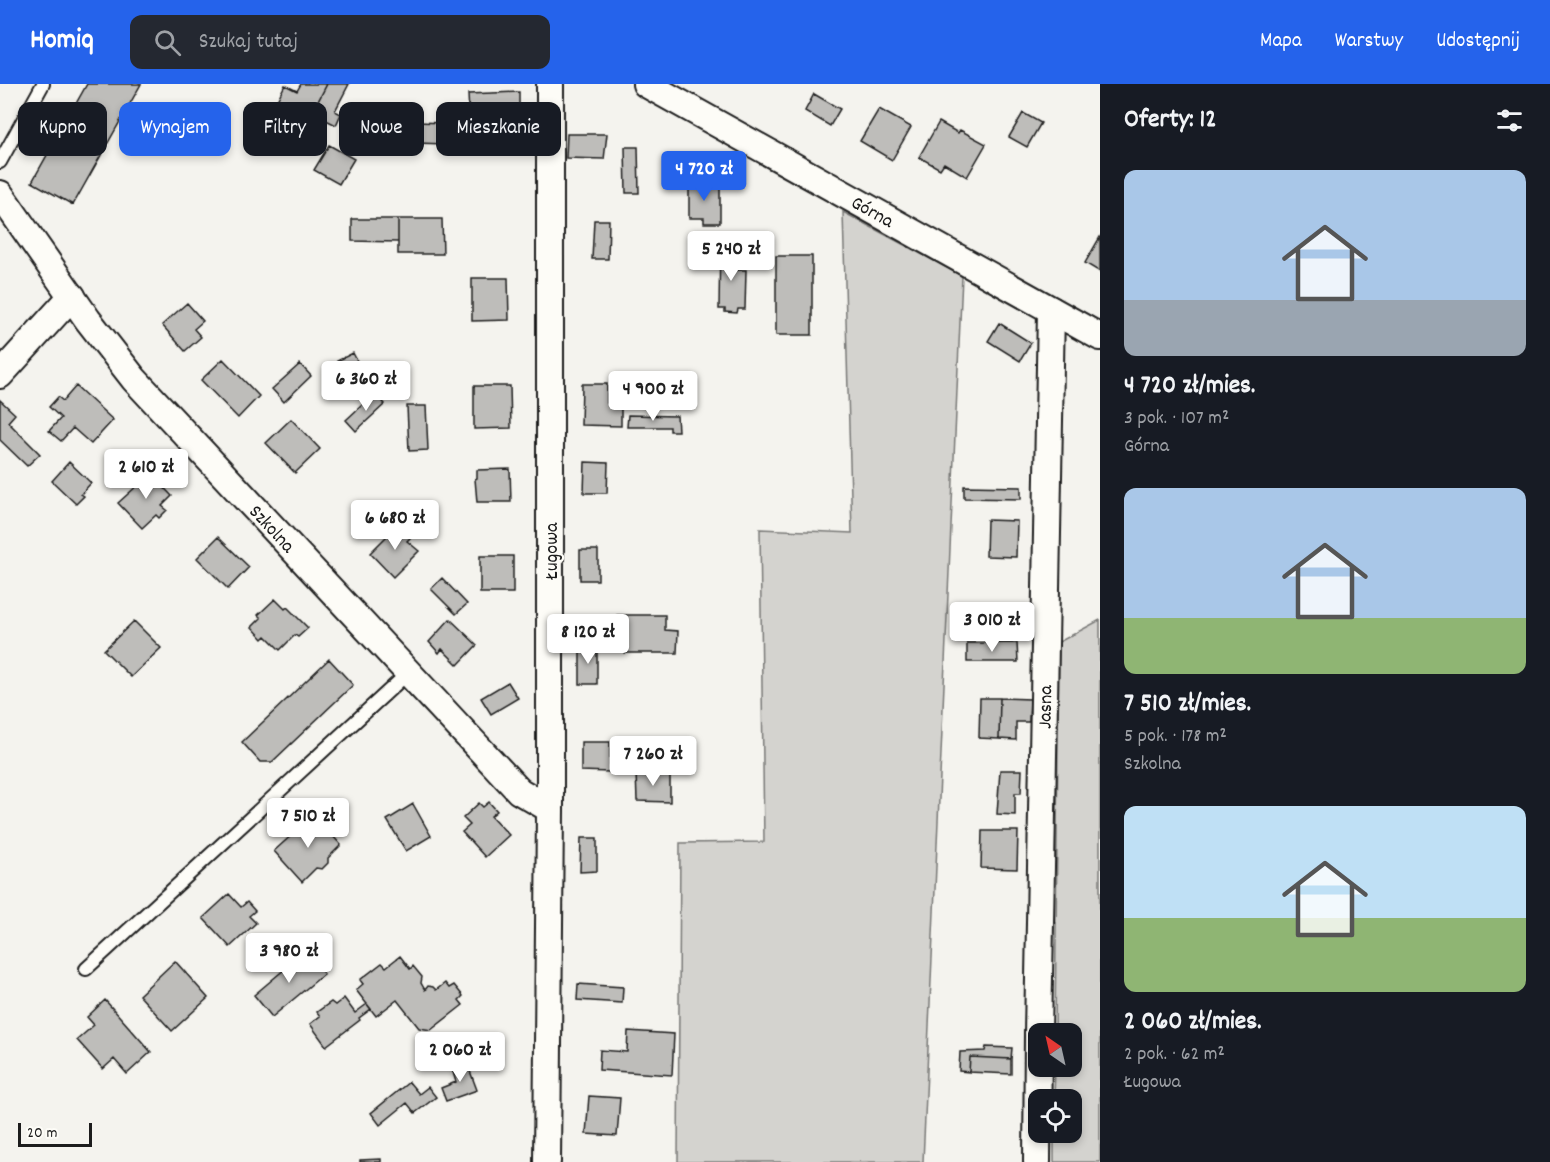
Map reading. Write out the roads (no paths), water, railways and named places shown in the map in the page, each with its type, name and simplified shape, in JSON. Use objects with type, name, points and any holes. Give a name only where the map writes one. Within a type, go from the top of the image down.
[{"type":"street","name":"Ługowa","points":[[547,1162],[550,809],[550,84]]},
{"type":"street","name":"Górna","points":[[646,84],[1100,338]]},
{"type":"street","name":"Szkolna","points":[[0,194],[134,379],[519,791],[550,809]]},
{"type":"street","points":[[0,375],[72,296]]},
{"type":"street","name":"Jasna","points":[[1038,1023],[1051,310]]},
{"type":"street","name":"Jasna","points":[[1037,1162],[1038,1077]]},
{"type":"lane","points":[[0,162],[43,84]]},
{"type":"lane","points":[[86,969],[408,673]]}]
